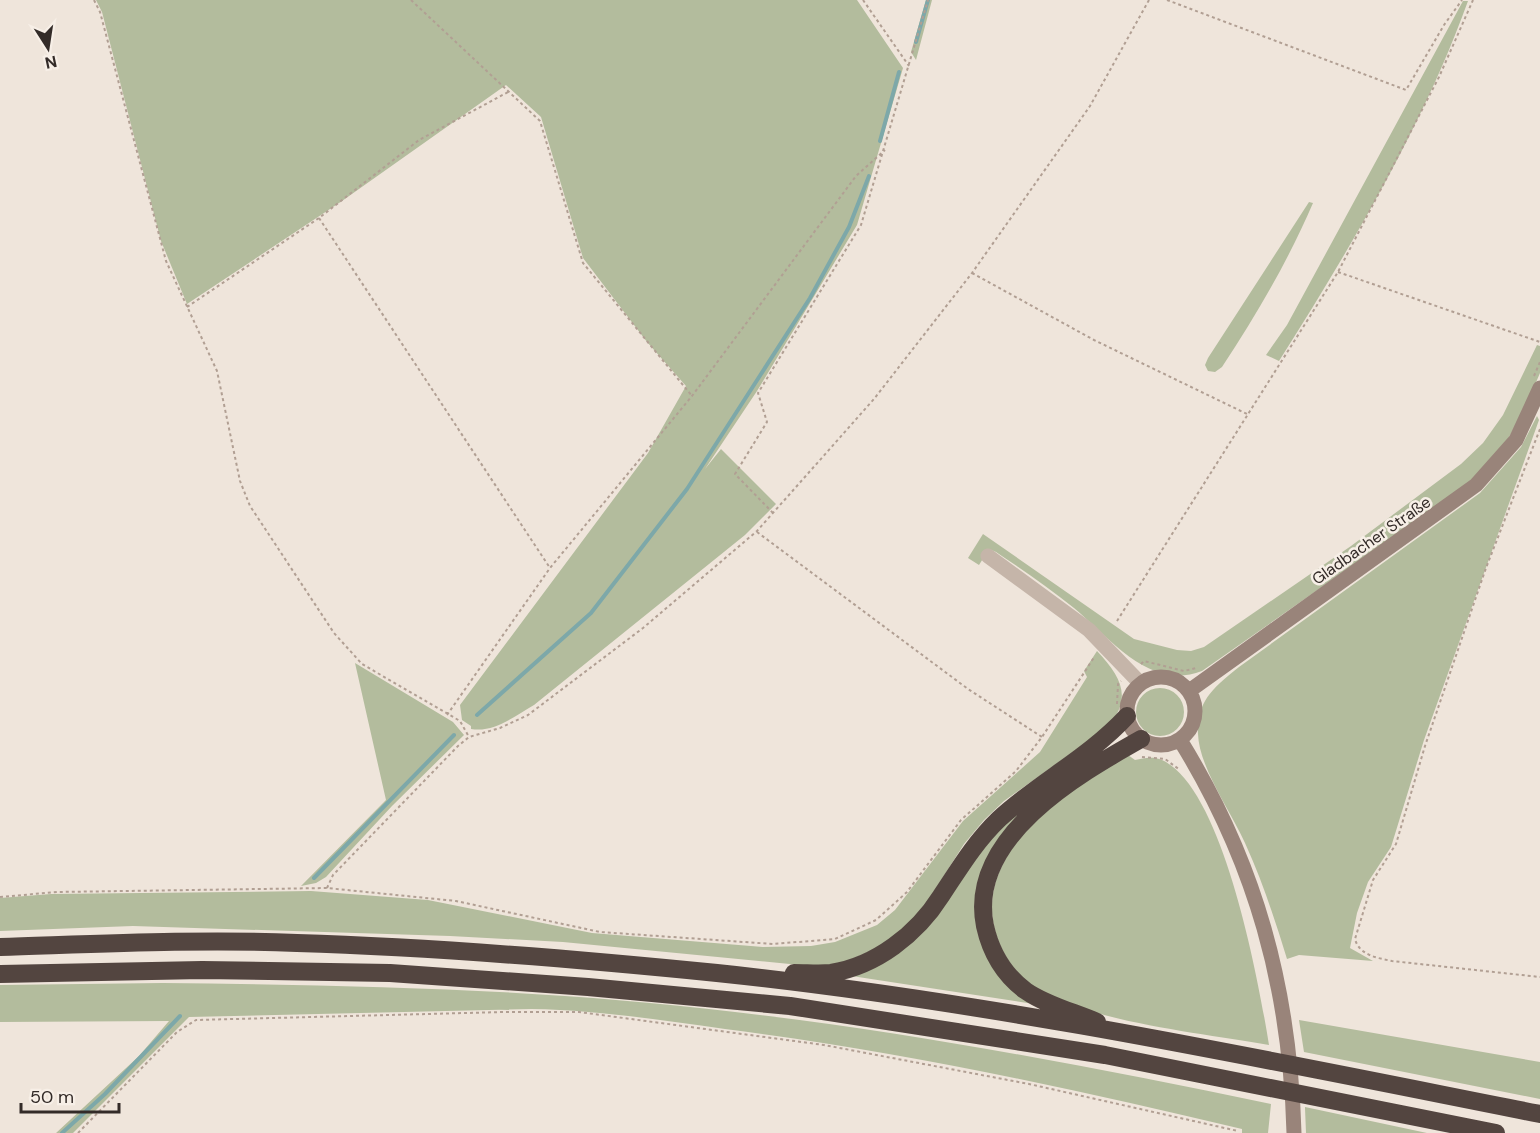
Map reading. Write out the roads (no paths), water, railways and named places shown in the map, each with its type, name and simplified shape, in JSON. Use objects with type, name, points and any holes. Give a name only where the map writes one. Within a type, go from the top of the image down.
[{"type":"highway","points":[[719,974],[832,972],[852,968],[886,951],[928,914],[986,831],[1020,801],[1104,741],[1121,712]]},
{"type":"highway","points":[[1124,1033],[1027,992],[1011,978],[993,952],[987,937],[983,897],[993,860],[1014,831],[1037,809],[1134,743]]},
{"type":"highway","points":[[0,946],[295,942],[480,952],[719,974],[915,999],[1124,1033],[1540,1114]]},
{"type":"highway","points":[[0,974],[202,970],[390,973],[588,987],[790,1006],[1105,1055],[1496,1133]]},
{"type":"highway","points":[[1447,1123],[1474,1133]]},
{"type":"main road","name":"Gladbacher Straße","points":[[1189,691],[1476,485],[1516,440],[1535,386]]},
{"type":"main road","points":[[1135,678],[1172,678],[1189,691],[1194,699],[1195,717],[1187,734],[1180,740],[1160,745],[1134,743],[1135,733],[1121,712],[1129,698],[1135,678]]},
{"type":"main road","points":[[1180,740],[1205,781],[1238,849],[1274,960],[1287,1032],[1294,1129]]},
{"type":"street","points":[[988,555],[1089,630],[1135,678]]},
{"type":"waterway","points":[[916,42],[928,0]]},
{"type":"waterway","points":[[880,141],[899,72]]},
{"type":"waterway","points":[[477,715],[591,613],[687,489],[810,298],[849,227],[869,176]]},
{"type":"waterway","points":[[314,878],[454,735]]},
{"type":"waterway","points":[[62,1133],[105,1094],[180,1016]]}]
